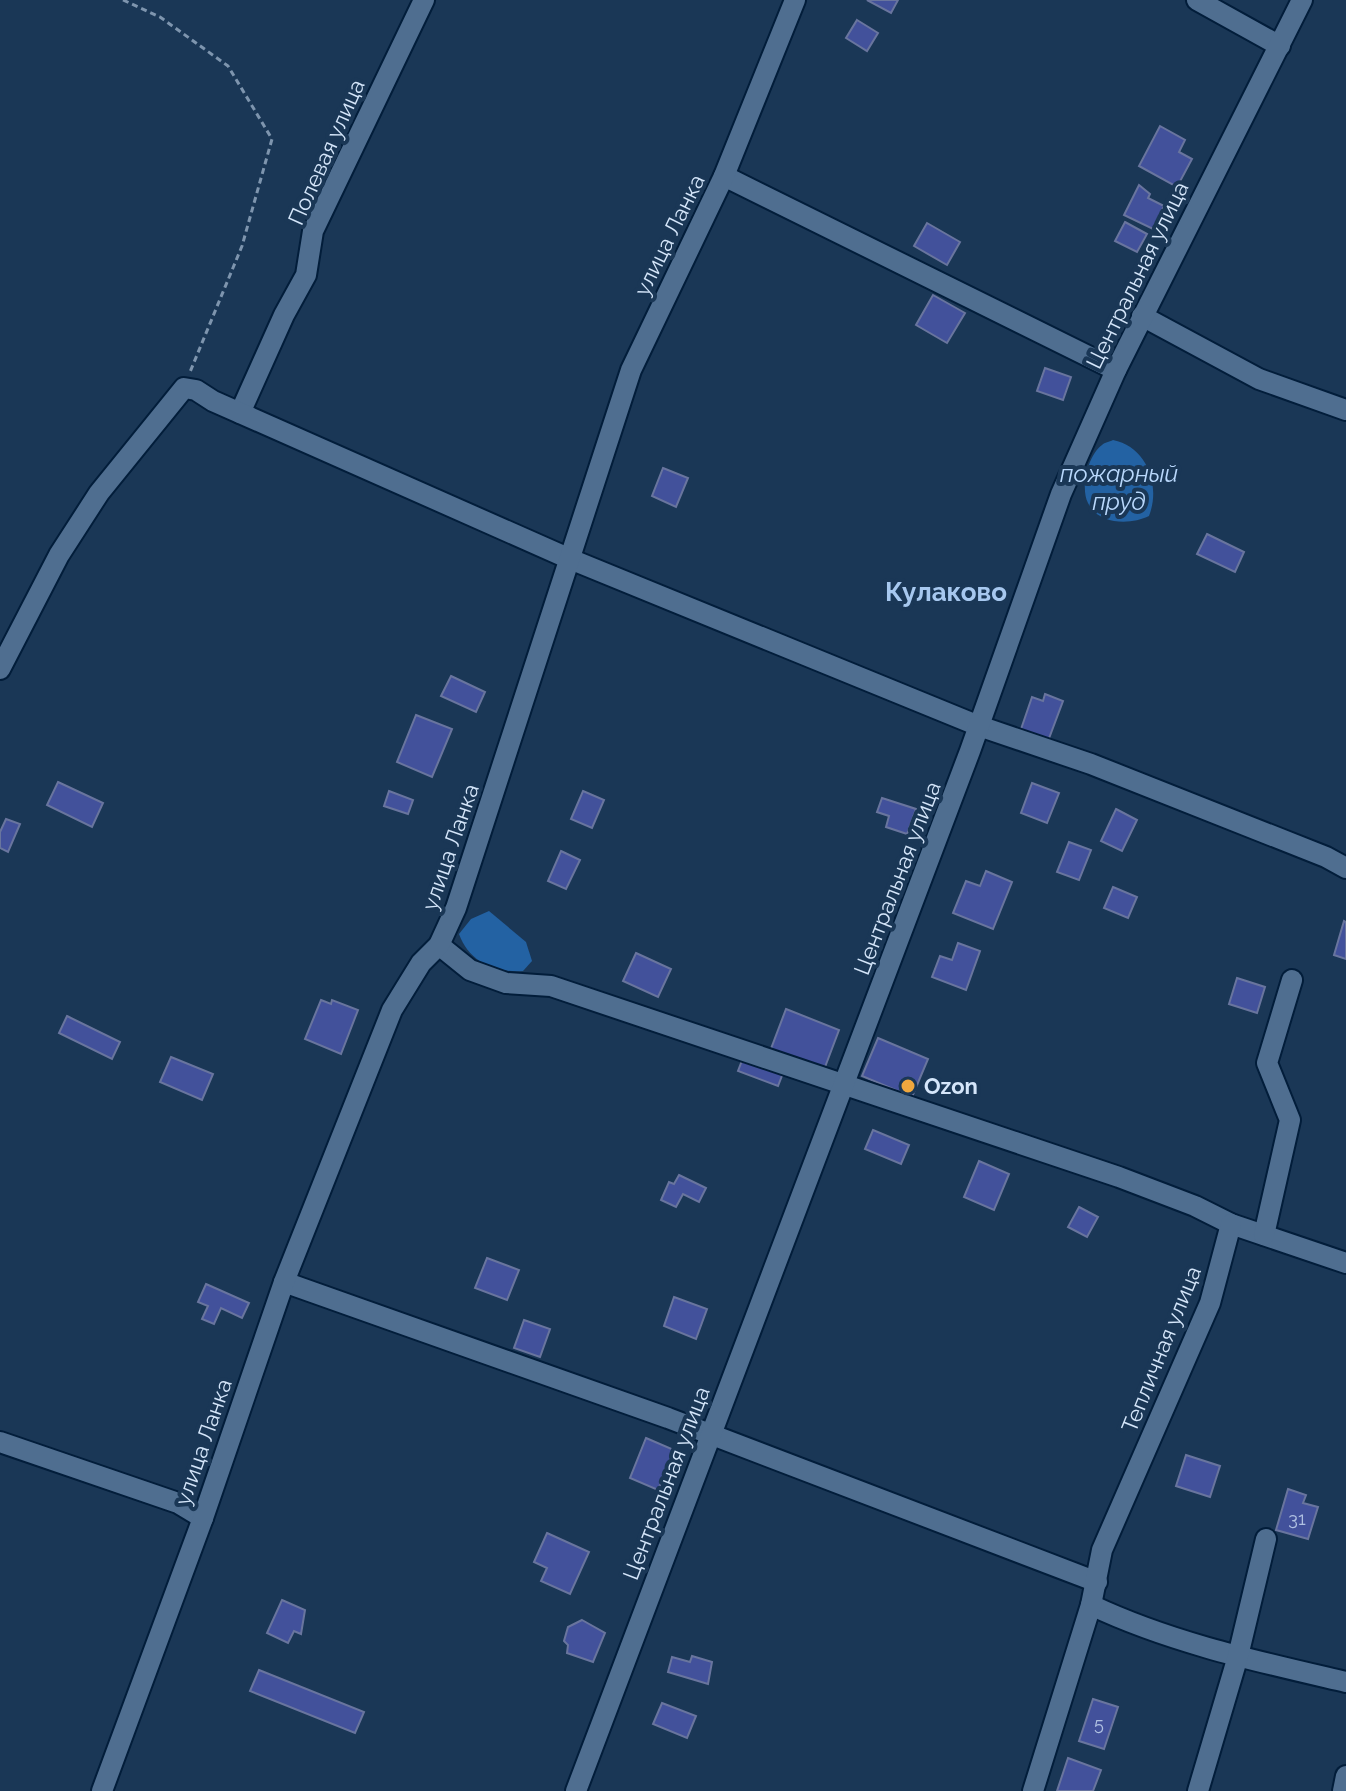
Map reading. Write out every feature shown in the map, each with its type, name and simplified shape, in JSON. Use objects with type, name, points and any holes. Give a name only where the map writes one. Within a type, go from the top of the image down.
[{"type":"street","name":"Полевая улица","points":[[240,413],[284,315],[306,275],[313,231],[424,0]]},
{"type":"street","name":"улица Ланка","points":[[102,1791],[203,1518],[284,1282],[392,1010],[421,963],[439,945],[456,908],[631,370],[724,176],[795,0]]},
{"type":"street","points":[[1197,0],[1280,46]]},
{"type":"street","name":"Центральная улица","points":[[576,1791],[979,726],[1017,611],[1061,494],[1142,316],[1302,0]]},
{"type":"street","points":[[724,176],[1116,370]]},
{"type":"street","points":[[1142,316],[1259,379],[1346,410]]},
{"type":"street","points":[[0,669],[59,555],[99,493],[184,388],[196,390],[213,401],[570,559],[979,726],[1091,764],[1326,857],[1346,868]]},
{"type":"street","points":[[439,945],[470,970],[506,983],[551,986],[1119,1177],[1195,1206],[1231,1224],[1346,1263]]},
{"type":"street","points":[[1264,1235],[1290,1120],[1267,1063],[1292,980]]},
{"type":"street","name":"Тепличная улица","points":[[1033,1791],[1091,1605],[1102,1550],[1210,1303],[1231,1224]]},
{"type":"street","points":[[284,1282],[709,1434],[1097,1582]]},
{"type":"street","points":[[0,1442],[178,1503],[203,1518]]},
{"type":"street","points":[[1198,1791],[1238,1656],[1266,1539]]},
{"type":"street","points":[[1091,1605],[1118,1617],[1238,1656],[1346,1682]]},
{"type":"street","points":[[1343,1791],[1346,1776]]},
{"type":"path","points":[[123,0],[160,17],[228,66],[272,139],[242,246],[184,388]]},
{"type":"water","name":"пожарный пруд","points":[[1113,440],[1135,450],[1148,469],[1152,480],[1152,504],[1149,516],[1142,519],[1124,522],[1107,519],[1099,516],[1088,503],[1085,481],[1089,464],[1104,443]]},
{"type":"water","points":[[489,911],[526,942],[532,961],[523,971],[503,970],[484,964],[463,944],[459,934],[471,919]]},
{"type":"building","points":[[867,0],[898,0],[891,13]]},
{"type":"building","points":[[857,20],[878,33],[867,51],[846,38]]},
{"type":"building","points":[[1160,126],[1185,140],[1179,152],[1192,159],[1177,187],[1139,166]]},
{"type":"building","points":[[1139,185],[1150,194],[1148,198],[1164,206],[1153,229],[1124,215]]},
{"type":"building","points":[[1125,222],[1147,234],[1137,252],[1115,241]]},
{"type":"building","points":[[927,223],[960,242],[947,265],[914,246]]},
{"type":"building","points":[[933,295],[965,313],[947,343],[916,325]]},
{"type":"building","points":[[1045,368],[1071,377],[1063,400],[1037,391]]},
{"type":"building","points":[[663,468],[688,478],[676,507],[652,496]]},
{"type":"building","points":[[1207,534],[1244,552],[1235,572],[1197,554]]},
{"type":"building","points":[[451,676],[485,692],[476,712],[441,696]]},
{"type":"building","points":[[1045,694],[1063,701],[1048,741],[1020,732],[1032,697],[1043,701]]},
{"type":"building","points":[[416,715],[452,729],[432,777],[397,762]]},
{"type":"building","points":[[58,782],[103,803],[92,827],[47,805]]},
{"type":"building","points":[[1032,783],[1059,793],[1047,823],[1021,813]]},
{"type":"building","points":[[389,791],[413,800],[408,814],[384,806]]},
{"type":"building","points":[[583,791],[604,800],[592,828],[571,819]]},
{"type":"building","points":[[882,798],[916,809],[907,834],[886,827],[889,816],[877,812]]},
{"type":"building","points":[[1116,809],[1137,820],[1122,851],[1101,841]]},
{"type":"building","points":[[6,819],[20,824],[8,852],[0,848],[0,832]]},
{"type":"building","points":[[1069,842],[1091,850],[1079,880],[1057,872]]},
{"type":"building","points":[[561,851],[580,860],[566,889],[548,881]]},
{"type":"building","points":[[986,871],[1012,882],[993,929],[953,913],[966,881],[980,886]]},
{"type":"building","points":[[1113,887],[1137,897],[1128,918],[1104,908]]},
{"type":"building","points":[[1346,922],[1346,959],[1334,955]]},
{"type":"building","points":[[958,943],[980,951],[966,990],[932,977],[940,956],[952,960]]},
{"type":"building","points":[[636,953],[671,969],[658,997],[623,981]]},
{"type":"building","points":[[1237,978],[1265,987],[1257,1013],[1229,1004]]},
{"type":"building","points":[[321,1000],[331,1004],[332,1000],[358,1010],[341,1054],[305,1039]]},
{"type":"building","points":[[786,1009],[839,1030],[822,1075],[769,1054]]},
{"type":"building","points":[[67,1016],[120,1042],[112,1059],[59,1033]]},
{"type":"building","points":[[878,1038],[928,1059],[912,1097],[862,1076]]},
{"type":"building","points":[[171,1057],[213,1074],[202,1100],[160,1082]]},
{"type":"building","points":[[743,1058],[783,1073],[778,1086],[738,1071]]},
{"type":"building","points":[[873,1130],[909,1145],[901,1164],[865,1149]]},
{"type":"building","points":[[979,1161],[1009,1174],[994,1210],[964,1197]]},
{"type":"building","points":[[679,1175],[706,1188],[699,1202],[683,1194],[676,1207],[661,1200],[669,1182],[674,1184]]},
{"type":"building","points":[[1079,1207],[1098,1217],[1087,1237],[1068,1227]]},
{"type":"building","points":[[487,1258],[519,1270],[507,1300],[475,1288]]},
{"type":"building","points":[[206,1284],[249,1303],[242,1318],[221,1308],[214,1324],[202,1319],[208,1306],[198,1302]]},
{"type":"building","points":[[674,1297],[707,1309],[696,1339],[664,1326]]},
{"type":"building","points":[[524,1320],[550,1329],[540,1357],[514,1348]]},
{"type":"building","points":[[646,1438],[674,1450],[658,1490],[630,1478]]},
{"type":"building","points":[[1186,1455],[1220,1466],[1210,1497],[1176,1486]]},
{"type":"building","points":[[1288,1489],[1306,1495],[1303,1503],[1318,1507],[1308,1539],[1276,1530]]},
{"type":"building","points":[[547,1533],[589,1552],[570,1594],[541,1581],[547,1568],[534,1562]]},
{"type":"building","points":[[282,1600],[305,1610],[301,1634],[294,1631],[288,1643],[267,1633]]},
{"type":"building","points":[[582,1620],[605,1633],[593,1662],[567,1653],[568,1645],[564,1641],[568,1627]]},
{"type":"building","points":[[692,1656],[712,1662],[708,1684],[668,1672],[672,1657],[690,1662]]},
{"type":"building","points":[[259,1670],[364,1712],[355,1733],[250,1691]]},
{"type":"building","points":[[1093,1699],[1118,1707],[1104,1749],[1079,1741]]},
{"type":"building","points":[[662,1703],[696,1716],[687,1738],[653,1724]]},
{"type":"building","points":[[1068,1758],[1101,1770],[1093,1791],[1057,1791]]},
{"type":"place","name":"Ozon","points":[[908,1086]]},
{"type":"district","name":"Кулаково","points":[[946,592]]}]
